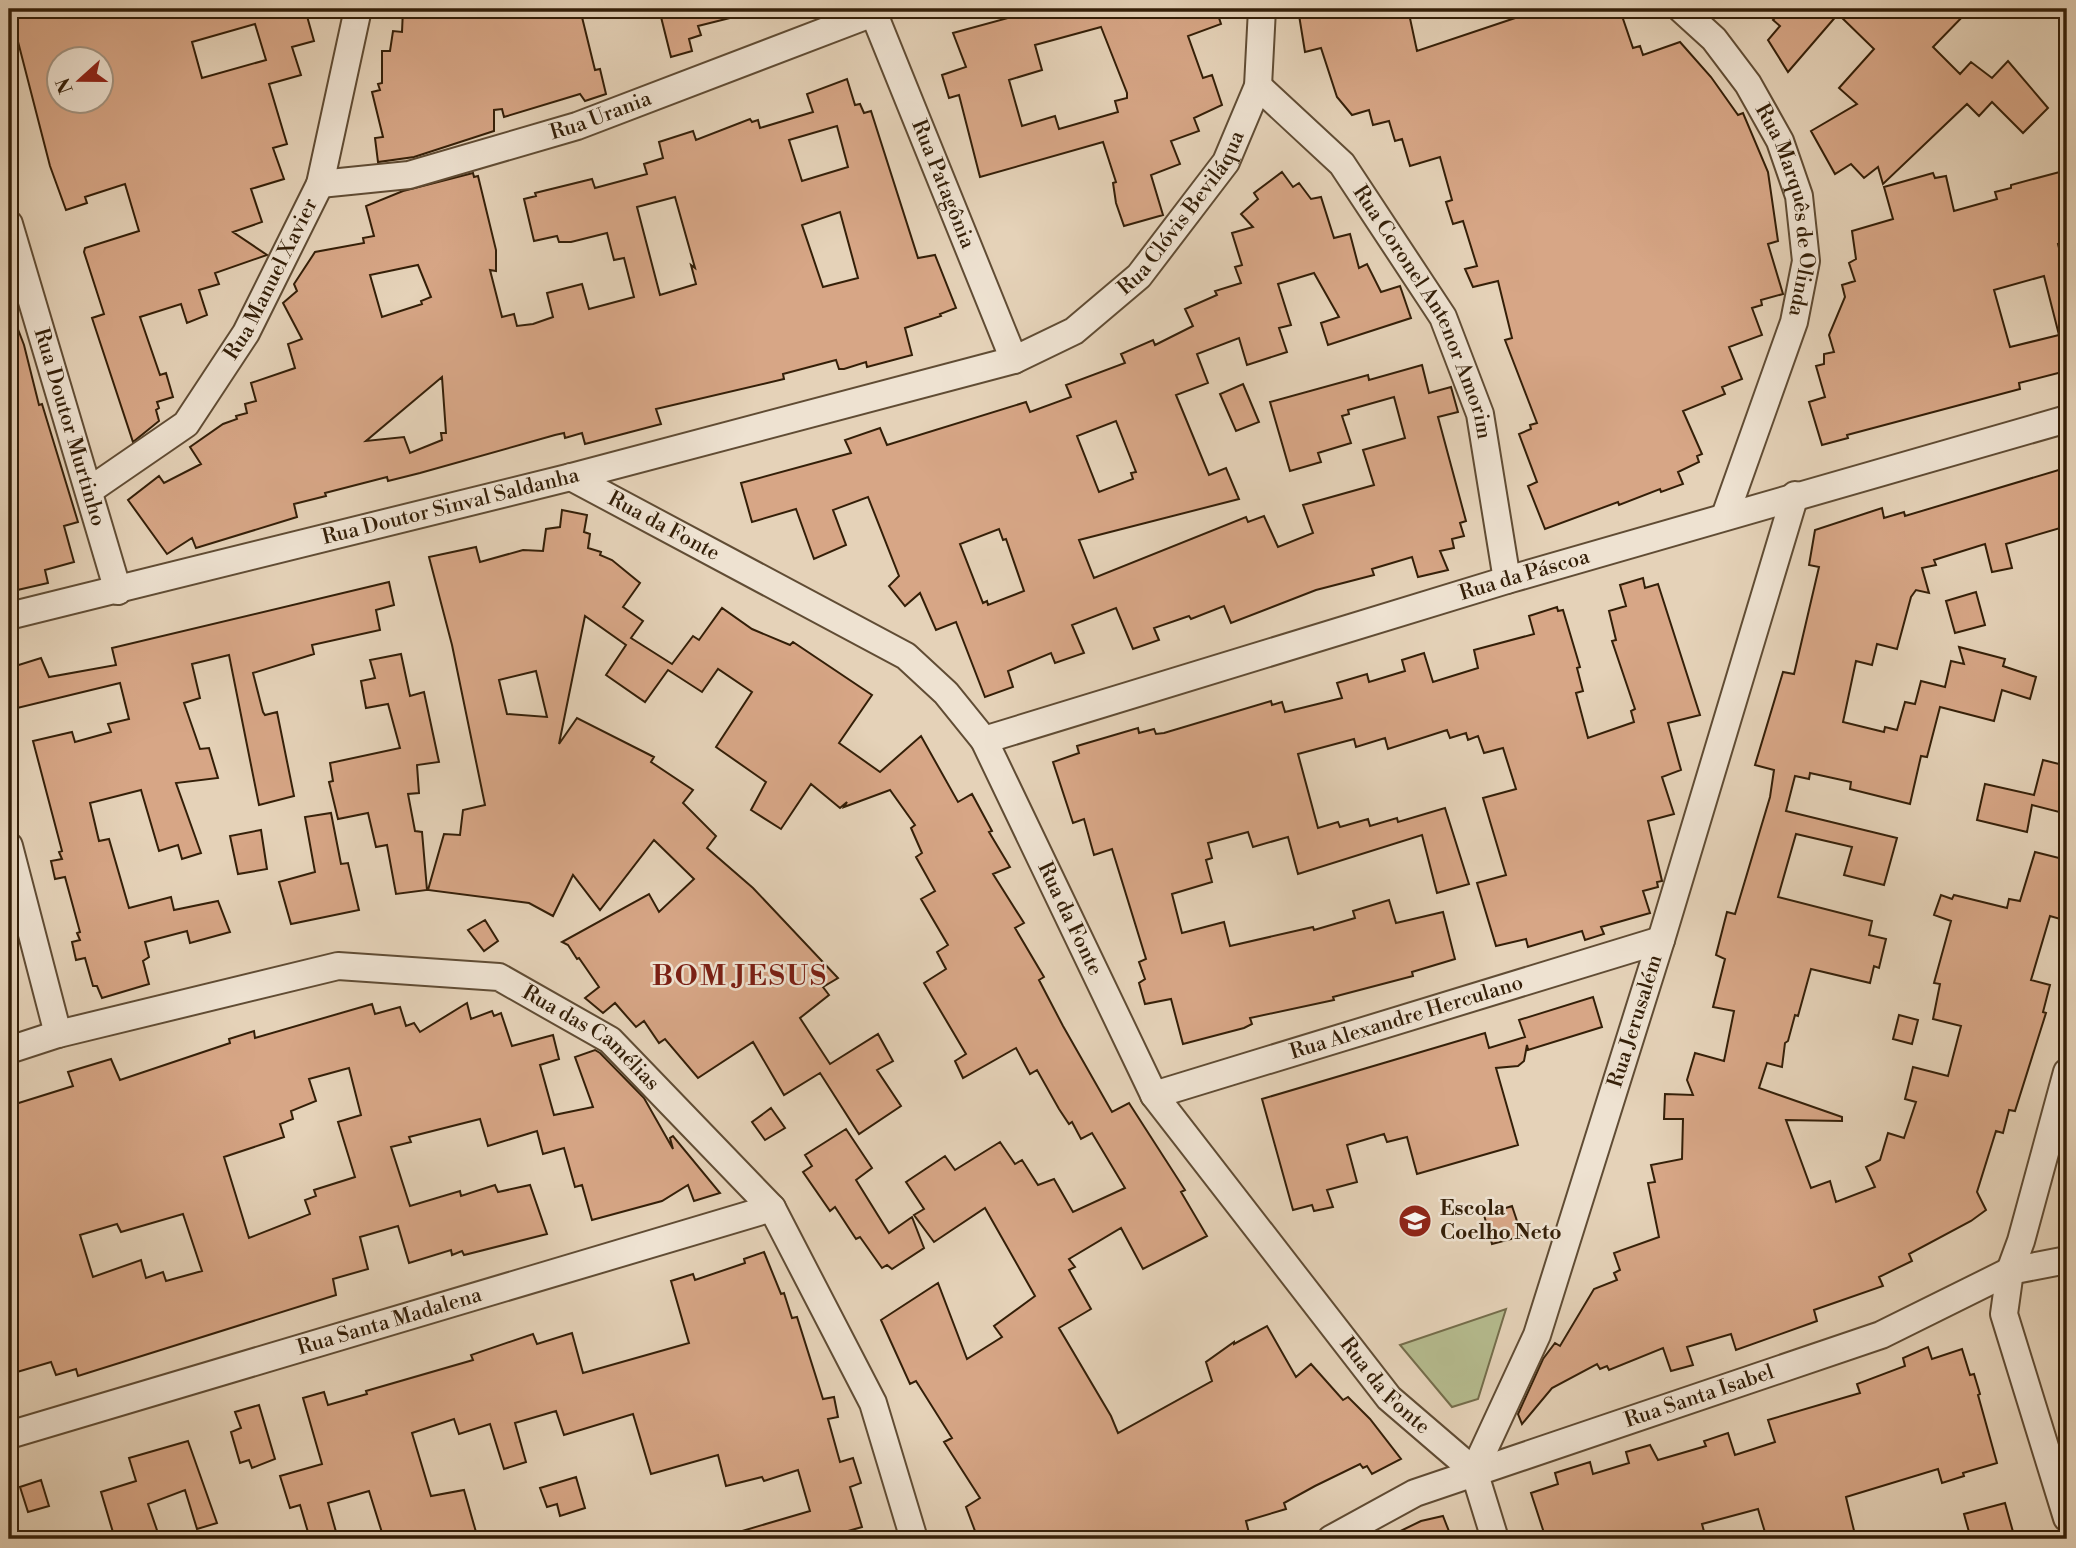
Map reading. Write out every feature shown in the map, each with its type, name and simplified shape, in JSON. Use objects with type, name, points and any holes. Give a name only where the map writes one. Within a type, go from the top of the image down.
[{"type":"street","name":"Rua Manuel Xavier","points":[[90,490],[186,424],[246,333],[320,184],[358,9]]},
{"type":"street","name":"Rua Clóvis Beviláqua","points":[[1014,360],[1074,331],[1139,276],[1226,162],[1258,86],[1262,9]]},
{"type":"street","name":"Rua Marquês de Olinda","points":[[1681,9],[1714,39],[1748,84],[1780,141],[1799,196],[1806,261],[1794,322],[1725,516]]},
{"type":"street","name":"Rua Urania","points":[[320,184],[409,175],[577,126],[873,11]]},
{"type":"street","name":"Rua Patagônia","points":[[873,11],[1014,360]]},
{"type":"street","name":"Rua Coronel Antenor Amorim","points":[[1258,86],[1342,164],[1443,317],[1480,414],[1507,580]]},
{"type":"street","name":"Rua Doutor Murtinho","points":[[11,238],[90,490],[118,590]]},
{"type":"street","name":"Rua Doutor Sinval Saldanha","points":[[9,616],[571,477],[1014,360]]},
{"type":"street","name":"Rua da Páscoa","points":[[984,740],[1507,580],[1795,495],[2067,419]]},
{"type":"street","name":"Rua da Fonte","points":[[571,477],[906,656],[946,693],[984,740],[1154,1095],[1389,1398],[1474,1471]]},
{"type":"street","name":"Rua Jerusalém","points":[[1474,1471],[1537,1335],[1661,940],[1795,495]]},
{"type":"street","points":[[9,846],[58,1034]]},
{"type":"street","name":"Rua Alexandre Herculano","points":[[1154,1095],[1661,940]]},
{"type":"street","name":"Rua das Camélias","points":[[9,1050],[58,1034],[338,966],[499,977],[610,1040],[772,1208],[873,1403],[915,1539]]},
{"type":"street","points":[[2067,1072],[2010,1272],[2004,1314],[2067,1518]]},
{"type":"street","name":"Rua Santa Madalena","points":[[9,1434],[772,1208]]},
{"type":"street","name":"Rua Santa Isabel","points":[[1331,1539],[1415,1493],[1881,1335],[2010,1272],[2067,1260]]},
{"type":"street","points":[[1474,1471],[1495,1539]]},
{"type":"green space","points":[[1506,1309],[1478,1399],[1452,1407],[1400,1345]]},
{"type":"building","points":[[9,9],[305,9],[314,41],[292,47],[301,75],[269,84],[287,144],[273,148],[284,179],[251,189],[262,222],[233,232],[267,255],[215,273],[219,284],[199,290],[207,315],[187,323],[181,304],[140,317],[160,375],[166,373],[173,397],[157,402],[159,421],[133,442],[92,318],[104,314],[84,252],[85,248],[139,231],[125,184],[85,197],[87,203],[66,210],[50,166],[15,30],[9,32]],"holes":[[[255,24],[266,60],[202,78],[192,42]]]},
{"type":"building","points":[[403,9],[580,9],[595,70],[600,69],[606,94],[585,101],[580,94],[504,117],[502,109],[494,110],[494,131],[414,157],[378,162],[375,138],[383,137],[372,92],[380,90],[378,84],[382,83],[382,51],[390,51],[393,31],[402,32]]},
{"type":"building","points":[[659,9],[737,9],[738,16],[698,26],[701,35],[689,39],[692,51],[671,57]]},
{"type":"building","points":[[1041,9],[1216,9],[1221,24],[1188,36],[1203,78],[1212,75],[1222,105],[1194,118],[1199,131],[1171,141],[1180,164],[1151,175],[1163,215],[1124,226],[1116,203],[1113,183],[1116,182],[1103,142],[980,177],[959,95],[949,98],[942,75],[966,67],[953,33]],"holes":[[[1101,27],[1127,98],[1115,101],[1118,112],[1059,129],[1055,116],[1022,126],[1009,80],[1042,70],[1035,45]]]},
{"type":"building","points":[[1298,9],[1408,9],[1417,51],[1542,9],[1615,9],[1618,17],[1622,16],[1633,48],[1640,46],[1643,55],[1680,42],[1711,77],[1738,115],[1743,113],[1768,172],[1778,241],[1768,244],[1783,294],[1761,300],[1762,305],[1752,308],[1762,335],[1729,347],[1742,379],[1722,387],[1725,394],[1683,411],[1702,454],[1697,456],[1699,462],[1678,472],[1683,484],[1661,492],[1660,489],[1619,505],[1618,502],[1545,529],[1528,486],[1537,482],[1519,434],[1537,423],[1505,340],[1512,338],[1498,281],[1473,287],[1465,269],[1477,266],[1463,221],[1453,224],[1446,202],[1452,200],[1440,157],[1410,166],[1402,139],[1395,141],[1389,121],[1373,125],[1369,110],[1352,115],[1337,97],[1321,48],[1305,52]]},
{"type":"building","points":[[1783,9],[1970,9],[1933,47],[1960,74],[1971,62],[1992,78],[2008,61],[2048,108],[2023,133],[1992,102],[1979,116],[1967,104],[1883,184],[1878,167],[1864,178],[1851,164],[1835,174],[1811,131],[1857,104],[1839,88],[1874,49],[1838,14],[1788,72],[1768,40],[1780,26],[1773,20]]},
{"type":"building","points":[[847,79],[855,105],[860,104],[864,113],[871,111],[918,258],[935,255],[956,308],[905,328],[912,355],[867,367],[866,362],[844,369],[839,369],[836,360],[783,374],[784,379],[656,409],[661,424],[585,444],[582,433],[565,438],[564,433],[420,473],[388,481],[387,477],[325,493],[326,496],[294,504],[297,517],[196,548],[192,538],[167,554],[128,500],[159,476],[164,483],[201,464],[190,447],[223,424],[237,419],[236,416],[247,413],[245,404],[256,401],[251,383],[295,368],[288,344],[302,339],[283,303],[297,291],[294,284],[315,252],[364,243],[363,238],[374,236],[366,206],[403,191],[473,173],[474,177],[478,176],[496,250],[496,271],[490,270],[502,317],[514,314],[517,326],[533,324],[553,317],[547,293],[582,284],[589,309],[634,297],[624,258],[614,260],[607,233],[571,242],[559,242],[557,236],[534,241],[524,199],[536,196],[535,193],[592,179],[595,188],[647,174],[644,164],[663,158],[659,142],[693,131],[696,140],[750,119],[752,122],[758,120],[760,128],[813,112],[807,94]],"holes":[[[837,126],[848,167],[802,181],[789,140]],[[675,197],[695,268],[691,265],[696,284],[660,295],[637,207]],[[840,212],[858,278],[823,287],[802,225]],[[418,265],[431,297],[421,301],[422,304],[382,317],[370,275]],[[442,377],[446,433],[441,433],[442,440],[410,453],[404,437],[366,441]]]},
{"type":"building","points":[[2067,170],[2067,241],[2058,244],[2067,280],[2067,358],[2063,359],[2066,371],[2019,383],[2020,389],[1847,435],[1848,438],[1822,445],[1809,402],[1825,397],[1816,366],[1824,364],[1824,354],[1834,352],[1829,335],[1845,297],[1842,285],[1855,281],[1849,263],[1856,259],[1852,231],[1893,219],[1884,187],[1933,173],[1935,178],[1946,176],[1954,211],[1997,199],[1995,192],[2011,188],[2011,185]],"holes":[[[2044,276],[2059,335],[2010,347],[1994,290]]]},
{"type":"building","points":[[1282,172],[1293,187],[1299,183],[1311,199],[1321,197],[1334,238],[1350,234],[1359,268],[1367,264],[1381,292],[1400,286],[1411,318],[1328,345],[1321,323],[1339,317],[1314,273],[1278,284],[1291,325],[1279,328],[1287,352],[1247,365],[1239,338],[1197,354],[1208,383],[1176,395],[1209,475],[1226,468],[1239,499],[1079,540],[1094,578],[1246,517],[1248,522],[1264,516],[1278,547],[1313,533],[1303,505],[1374,485],[1363,450],[1405,438],[1394,397],[1348,410],[1349,414],[1342,416],[1351,443],[1318,453],[1321,462],[1290,471],[1270,402],[1368,375],[1369,380],[1422,365],[1429,393],[1451,387],[1458,412],[1438,417],[1466,521],[1460,523],[1464,536],[1452,539],[1454,548],[1440,551],[1448,570],[1418,577],[1412,557],[1372,569],[1374,575],[1316,590],[1231,623],[1224,606],[1191,619],[1189,616],[1154,628],[1159,640],[1133,649],[1116,608],[1072,625],[1084,653],[1055,663],[1051,653],[1008,671],[1013,687],[985,697],[956,622],[936,630],[920,593],[905,606],[889,586],[899,576],[868,497],[833,510],[846,545],[814,559],[796,509],[752,522],[741,483],[851,453],[845,440],[880,428],[887,445],[1026,402],[1030,412],[1071,397],[1066,385],[1125,363],[1121,354],[1153,340],[1155,345],[1193,326],[1185,309],[1217,295],[1215,291],[1241,283],[1235,267],[1242,265],[1232,233],[1253,227],[1241,214],[1258,199],[1254,193]],"holes":[[[1116,421],[1136,472],[1131,473],[1133,479],[1099,492],[1077,436]],[[999,529],[1003,540],[1006,539],[1024,591],[988,605],[987,601],[983,603],[960,544]]]},
{"type":"building","points":[[9,319],[14,319],[24,345],[39,405],[42,404],[78,522],[64,526],[74,562],[45,570],[48,583],[13,591],[9,572]]},
{"type":"building","points":[[1243,384],[1259,422],[1236,431],[1220,394]]},
{"type":"building","points":[[2062,469],[2067,490],[2067,526],[2006,544],[2012,568],[1992,572],[1985,544],[1934,560],[1936,565],[1922,568],[1929,593],[1916,590],[1911,597],[1897,649],[1877,644],[1872,665],[1856,661],[1843,722],[1884,732],[1885,727],[1897,730],[1905,702],[1915,704],[1921,681],[1945,687],[1951,661],[1964,664],[1959,647],[2005,659],[2003,666],[2036,677],[2030,699],[2002,690],[1994,721],[1940,707],[1927,757],[1921,756],[1910,804],[1850,789],[1851,782],[1810,773],[1809,779],[1795,776],[1786,811],[1897,838],[1884,885],[1844,875],[1852,847],[1796,834],[1778,897],[1872,921],[1869,935],[1886,939],[1879,968],[1874,966],[1870,983],[1811,969],[1798,1016],[1795,1015],[1788,1041],[1785,1043],[1782,1067],[1767,1063],[1759,1088],[1842,1117],[1842,1121],[1786,1120],[1811,1188],[1830,1181],[1836,1202],[1875,1187],[1866,1167],[1880,1160],[1888,1133],[1904,1138],[1916,1102],[1905,1099],[1913,1067],[1948,1076],[1961,1026],[1933,1019],[1940,984],[1934,983],[1951,921],[1934,915],[1941,895],[1952,899],[1954,895],[2007,908],[2009,899],[2020,901],[2035,852],[2067,860],[2067,921],[2050,916],[2031,980],[2050,985],[2043,1012],[2046,1013],[2015,1111],[2009,1110],[2003,1133],[1996,1131],[1977,1192],[1986,1210],[1971,1221],[1909,1254],[1912,1261],[1879,1277],[1883,1286],[1814,1310],[1817,1321],[1736,1350],[1731,1334],[1687,1347],[1693,1365],[1671,1371],[1663,1348],[1609,1370],[1607,1366],[1600,1369],[1597,1364],[1552,1388],[1522,1424],[1518,1414],[1543,1359],[1555,1343],[1560,1346],[1594,1289],[1617,1280],[1614,1273],[1620,1270],[1614,1253],[1659,1237],[1648,1183],[1655,1182],[1651,1165],[1682,1159],[1683,1119],[1664,1119],[1665,1094],[1693,1095],[1687,1080],[1695,1053],[1724,1061],[1734,1011],[1713,1007],[1725,959],[1716,955],[1727,912],[1735,914],[1770,797],[1774,770],[1755,765],[1783,672],[1794,674],[1819,567],[1809,565],[1815,530],[1882,508],[1884,518],[1904,512],[1905,516]]},
{"type":"building","points":[[562,510],[587,515],[584,532],[590,534],[588,548],[601,552],[600,555],[612,560],[640,583],[623,607],[643,621],[631,638],[672,664],[693,636],[699,640],[722,608],[752,629],[790,645],[793,642],[872,695],[839,743],[880,772],[921,736],[958,802],[972,794],[992,831],[989,832],[1010,867],[993,874],[1024,923],[1015,928],[1044,977],[1039,980],[1063,1026],[1112,1112],[1129,1103],[1185,1190],[1181,1192],[1207,1236],[1143,1269],[1121,1228],[1069,1259],[1075,1267],[1069,1270],[1091,1309],[1059,1328],[1111,1416],[1118,1433],[1212,1381],[1206,1362],[1234,1342],[1267,1326],[1296,1377],[1311,1364],[1343,1400],[1348,1397],[1370,1419],[1401,1459],[1372,1474],[1367,1466],[1363,1468],[1360,1464],[1284,1503],[1286,1509],[1246,1521],[1249,1533],[1237,1539],[978,1539],[966,1507],[980,1498],[944,1442],[952,1438],[916,1381],[910,1384],[881,1320],[938,1283],[967,1359],[1002,1337],[994,1326],[1035,1296],[985,1208],[934,1242],[914,1215],[924,1209],[906,1182],[945,1156],[955,1170],[1000,1142],[1015,1164],[1022,1160],[1038,1185],[1054,1179],[1073,1212],[1125,1188],[1092,1133],[1081,1139],[1072,1122],[1069,1124],[1059,1109],[1037,1070],[1030,1074],[1016,1048],[963,1078],[955,1061],[966,1054],[924,983],[946,969],[937,952],[948,945],[921,899],[935,891],[916,857],[922,853],[911,828],[915,825],[890,790],[844,807],[847,802],[840,808],[811,784],[781,829],[751,810],[766,782],[716,747],[752,692],[718,669],[702,692],[668,670],[645,702],[606,675],[626,645],[585,616],[559,744],[577,718],[654,757],[651,762],[693,790],[683,803],[716,836],[707,848],[753,888],[838,978],[823,987],[829,995],[800,1018],[830,1064],[878,1034],[893,1061],[877,1070],[901,1106],[859,1134],[820,1073],[784,1095],[753,1042],[698,1078],[665,1039],[659,1043],[644,1021],[636,1027],[615,1003],[603,1013],[585,998],[599,987],[579,958],[562,942],[649,894],[659,912],[694,879],[654,840],[600,910],[573,875],[553,916],[529,903],[428,890],[444,834],[460,835],[463,810],[485,805],[452,645],[429,557],[476,547],[480,562],[523,550],[543,551],[546,529],[560,527]],"holes":[[[536,671],[547,717],[507,714],[499,680]]]},
{"type":"building","points":[[1643,578],[1645,588],[1658,584],[1700,715],[1668,723],[1681,770],[1662,777],[1674,814],[1648,821],[1662,881],[1657,882],[1658,887],[1643,891],[1650,913],[1601,927],[1604,934],[1585,940],[1582,931],[1528,947],[1526,939],[1496,946],[1477,883],[1506,875],[1483,798],[1516,789],[1503,748],[1484,753],[1478,736],[1468,740],[1466,733],[1450,738],[1447,730],[1388,749],[1385,738],[1356,747],[1354,739],[1298,754],[1318,828],[1338,822],[1340,827],[1368,819],[1370,826],[1397,818],[1398,822],[1445,808],[1469,884],[1437,893],[1422,835],[1298,874],[1288,837],[1253,847],[1248,832],[1208,843],[1212,858],[1206,860],[1212,882],[1172,894],[1182,933],[1224,922],[1230,946],[1313,927],[1314,930],[1355,918],[1353,911],[1389,900],[1396,923],[1443,912],[1455,959],[1412,972],[1413,976],[1333,997],[1334,1000],[1250,1018],[1252,1024],[1244,1028],[1183,1044],[1171,999],[1145,1004],[1139,983],[1145,979],[1139,962],[1146,959],[1112,849],[1094,855],[1084,819],[1073,823],[1053,762],[1079,753],[1077,746],[1138,728],[1139,733],[1154,729],[1156,734],[1164,733],[1271,701],[1272,705],[1282,702],[1285,712],[1342,698],[1337,683],[1367,674],[1369,682],[1405,671],[1402,660],[1424,653],[1433,682],[1478,668],[1474,650],[1534,634],[1529,616],[1557,607],[1558,611],[1563,610],[1580,667],[1577,668],[1583,691],[1576,693],[1588,738],[1634,722],[1631,711],[1635,709],[1612,641],[1616,640],[1609,611],[1626,606],[1620,585]]},
{"type":"building","points":[[389,582],[394,605],[376,610],[380,630],[312,645],[314,654],[253,673],[263,712],[265,715],[277,712],[294,796],[259,805],[229,655],[192,664],[200,698],[184,703],[200,749],[209,748],[218,778],[176,783],[201,853],[182,859],[178,845],[159,851],[141,790],[90,803],[99,841],[109,839],[129,908],[171,897],[174,910],[218,901],[230,932],[190,943],[187,931],[145,942],[149,957],[143,961],[149,984],[102,998],[97,986],[93,986],[85,958],[76,960],[72,942],[80,940],[77,933],[80,932],[65,877],[55,879],[51,861],[62,859],[59,852],[62,851],[33,741],[72,732],[75,742],[111,732],[108,724],[129,719],[120,683],[9,710],[9,668],[41,658],[49,677],[116,665],[112,648]]},
{"type":"building","points":[[1976,592],[1985,625],[1955,633],[1946,601]]},
{"type":"building","points":[[401,654],[410,696],[424,692],[439,762],[417,765],[419,793],[408,794],[415,831],[422,832],[427,890],[396,894],[387,845],[376,847],[368,813],[338,819],[329,782],[333,781],[330,763],[400,748],[388,704],[366,708],[361,681],[375,678],[370,660]]},
{"type":"building","points":[[2043,760],[2067,766],[2067,814],[2032,805],[2027,832],[1977,820],[1985,784],[2034,795]]},
{"type":"building","points":[[331,813],[341,864],[348,863],[359,910],[291,924],[279,882],[315,872],[305,817]]},
{"type":"building","points":[[261,830],[267,869],[238,874],[230,836]]},
{"type":"building","points":[[485,920],[498,941],[484,951],[468,930]]},
{"type":"building","points":[[1593,997],[1602,1027],[1528,1050],[1527,1045],[1524,1061],[1518,1066],[1496,1068],[1518,1145],[1417,1174],[1407,1137],[1387,1142],[1384,1134],[1347,1145],[1357,1182],[1327,1190],[1333,1207],[1314,1211],[1312,1205],[1293,1210],[1262,1099],[1485,1033],[1489,1048],[1525,1037],[1519,1020]]},
{"type":"building","points":[[467,1003],[471,1019],[492,1011],[494,1016],[501,1013],[512,1046],[553,1035],[559,1059],[540,1065],[554,1115],[593,1107],[575,1057],[595,1050],[644,1098],[673,1149],[670,1138],[673,1136],[720,1193],[694,1201],[688,1185],[662,1201],[592,1220],[582,1185],[575,1187],[564,1148],[543,1154],[537,1131],[488,1146],[480,1119],[409,1137],[411,1142],[391,1147],[410,1206],[460,1191],[461,1196],[495,1185],[498,1192],[530,1185],[547,1234],[464,1255],[462,1251],[452,1255],[451,1250],[409,1263],[398,1226],[360,1237],[368,1269],[333,1279],[336,1295],[78,1376],[76,1369],[56,1375],[51,1362],[17,1372],[9,1350],[9,1106],[73,1086],[68,1072],[111,1059],[120,1080],[230,1043],[229,1039],[254,1031],[255,1038],[372,1004],[375,1014],[400,1007],[406,1026],[414,1023],[420,1032]],"holes":[[[349,1068],[361,1115],[338,1122],[355,1177],[314,1190],[316,1196],[305,1200],[310,1214],[249,1238],[224,1157],[284,1137],[280,1124],[293,1119],[291,1111],[316,1101],[309,1079]],[[183,1214],[202,1271],[166,1281],[163,1272],[146,1278],[141,1260],[93,1277],[80,1235],[117,1224],[121,1232]]]},
{"type":"building","points":[[1899,1015],[1918,1020],[1912,1044],[1893,1039]]},
{"type":"building","points":[[771,1108],[785,1128],[765,1140],[752,1122]]},
{"type":"building","points":[[846,1129],[872,1168],[856,1180],[889,1233],[912,1217],[924,1248],[892,1269],[887,1265],[882,1268],[860,1237],[856,1239],[835,1207],[830,1211],[803,1172],[812,1166],[805,1155]]},
{"type":"building","points":[[1512,1206],[1522,1236],[1492,1244],[1484,1215]]},
{"type":"building","points":[[764,1252],[781,1294],[784,1293],[792,1318],[797,1317],[823,1399],[834,1397],[838,1417],[828,1419],[840,1462],[853,1458],[861,1483],[850,1487],[862,1527],[820,1539],[733,1539],[732,1534],[810,1511],[798,1470],[764,1481],[762,1477],[726,1486],[718,1455],[651,1474],[633,1414],[564,1435],[556,1411],[515,1423],[526,1462],[504,1469],[490,1424],[459,1434],[454,1419],[412,1433],[431,1496],[464,1490],[478,1539],[445,1539],[443,1533],[424,1539],[384,1539],[369,1491],[328,1503],[338,1539],[310,1539],[300,1505],[290,1508],[280,1476],[322,1464],[303,1398],[324,1392],[328,1405],[367,1394],[366,1391],[473,1360],[471,1355],[533,1334],[537,1344],[572,1333],[583,1373],[689,1343],[671,1281],[693,1274],[695,1280],[745,1263],[744,1259]]},
{"type":"building","points":[[1928,1347],[1932,1359],[1962,1349],[1970,1375],[1974,1374],[1997,1463],[1963,1473],[1964,1476],[1942,1483],[1938,1469],[1846,1497],[1856,1539],[1767,1539],[1758,1509],[1702,1524],[1706,1539],[1546,1539],[1531,1493],[1558,1484],[1555,1473],[1590,1462],[1593,1474],[1629,1463],[1626,1452],[1650,1445],[1658,1460],[1706,1446],[1704,1441],[1728,1433],[1735,1455],[1775,1442],[1768,1420],[1860,1393],[1857,1384],[1905,1366],[1903,1358]]},
{"type":"building","points":[[259,1405],[275,1459],[252,1468],[249,1460],[240,1463],[231,1432],[241,1428],[235,1412]]},
{"type":"building","points":[[188,1441],[217,1523],[197,1529],[185,1490],[148,1504],[159,1536],[115,1539],[101,1492],[136,1481],[129,1458]]},
{"type":"building","points":[[576,1477],[585,1508],[560,1516],[557,1504],[547,1507],[540,1488]]},
{"type":"building","points":[[41,1480],[49,1506],[28,1512],[20,1487]]},
{"type":"building","points":[[2005,1503],[2015,1539],[1971,1539],[1964,1514]]},
{"type":"building","points":[[1443,1516],[1452,1539],[1384,1539],[1421,1521]]},
{"type":"place","name":"Escola Coelho Neto","points":[[1415,1221]]},
{"type":"district","name":"BOM JESUS","points":[[740,976]]}]
